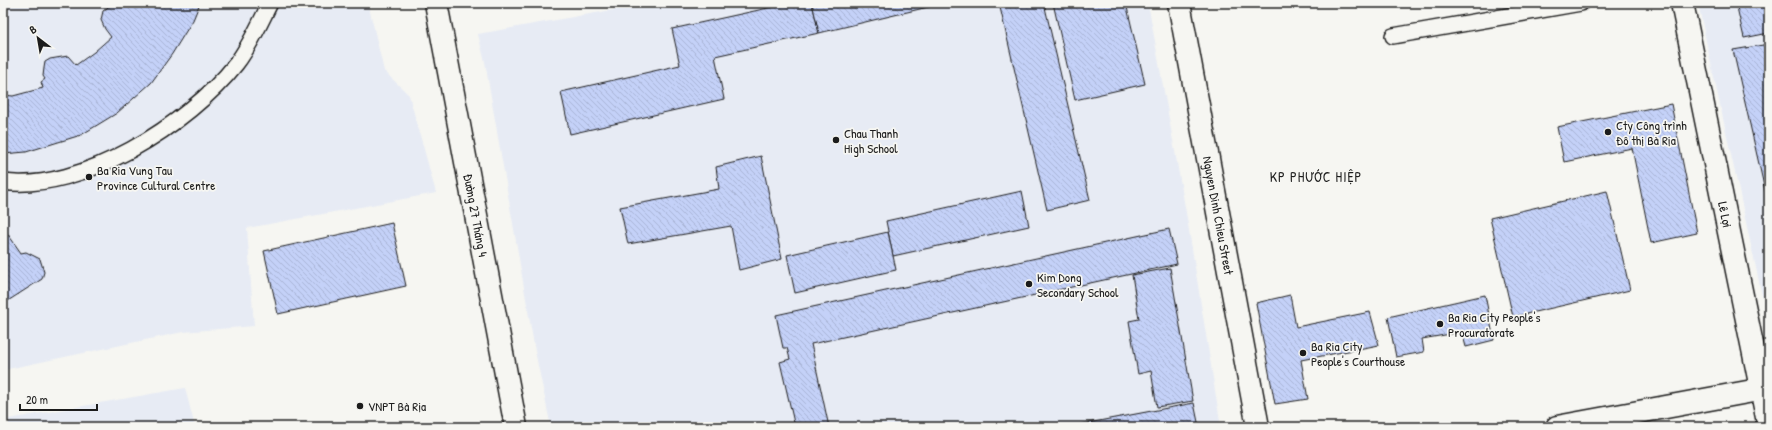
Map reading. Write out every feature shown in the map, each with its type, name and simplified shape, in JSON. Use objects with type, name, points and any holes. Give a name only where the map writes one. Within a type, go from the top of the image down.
[{"type":"street","name":"Đường 27 Tháng 4","points":[[436,3],[516,427]]},
{"type":"street","name":"Nguyen Dinh Chieu Street","points":[[1179,3],[1258,427]]},
{"type":"street","name":"Lê Lợi","points":[[1682,3],[1766,389],[1769,427]]},
{"type":"street","points":[[1557,427],[1766,389]]},
{"type":"lane","points":[[3,182],[18,184],[51,180],[92,169],[145,141],[181,118],[212,91],[237,63],[270,3]]},
{"type":"lane","points":[[1393,36],[1581,3]]},
{"type":"shaded area","points":[[3,3],[368,3],[384,71],[409,95],[436,193],[247,228],[254,326],[183,332],[3,370]]},
{"type":"shaded area","name":"Chau Thanh High School","points":[[629,3],[1148,3],[1187,218],[1220,421],[1216,427],[551,427],[535,351],[485,62],[478,34],[629,7]]},
{"type":"shaded area","points":[[1698,3],[1769,3],[1769,327],[1713,73]]},
{"type":"shaded area","points":[[185,388],[195,427],[3,427],[3,420]]},
{"type":"building","points":[[118,3],[138,8],[142,3],[200,3],[193,20],[172,54],[151,83],[117,113],[81,135],[26,152],[3,154],[3,95],[13,96],[43,88],[41,82],[45,79],[43,76],[45,62],[50,59],[68,56],[76,65],[94,52],[111,37],[101,20],[103,11],[112,4]]},
{"type":"building","points":[[791,3],[812,3],[819,33],[715,56],[724,99],[570,134],[561,92],[680,65],[672,29]]},
{"type":"building","points":[[812,3],[945,3],[819,33]]},
{"type":"building","points":[[999,3],[1044,3],[1090,200],[1047,210]]},
{"type":"building","points":[[1053,3],[1126,3],[1145,84],[1075,100]]},
{"type":"building","points":[[1736,3],[1769,3],[1769,33],[1744,38]]},
{"type":"building","points":[[1769,44],[1769,208],[1733,50]]},
{"type":"building","points":[[1671,104],[1697,233],[1651,243],[1632,148],[1564,162],[1557,127]]},
{"type":"building","points":[[761,156],[782,259],[739,270],[731,226],[628,244],[620,207],[719,189],[716,167]]},
{"type":"building","points":[[1022,191],[1029,226],[893,256],[886,221]]},
{"type":"building","points":[[1607,191],[1630,290],[1513,317],[1490,218]]},
{"type":"building","points":[[392,223],[406,286],[278,314],[264,251]]},
{"type":"building","points":[[3,227],[21,253],[26,252],[40,259],[44,272],[42,279],[3,304]]},
{"type":"building","points":[[1169,229],[1177,264],[811,344],[829,427],[795,427],[780,362],[790,359],[787,348],[783,348],[776,315]]},
{"type":"building","points":[[888,232],[896,270],[795,293],[787,255]]},
{"type":"building","points":[[1170,268],[1193,401],[1157,407],[1151,371],[1138,374],[1129,321],[1139,319],[1132,275]]},
{"type":"building","name":"Ba Ria City People's Courthouse","points":[[1290,295],[1296,327],[1370,312],[1379,345],[1301,360],[1308,399],[1275,404],[1256,303]]},
{"type":"building","name":"Ba Ria City People's Procuratorate","points":[[1485,295],[1494,340],[1466,347],[1462,332],[1422,339],[1424,352],[1396,357],[1388,317]]},
{"type":"building","points":[[1194,403],[1199,427],[1067,427]]},
{"type":"place","name":"Cty Công trình Đô thị Bà Rịa","points":[[1608,132]]},
{"type":"place","name":"Chau Thanh High School","points":[[836,140]]},
{"type":"place","name":"Ba Ria Vung Tau Province Cultural Centre","points":[[89,177]]},
{"type":"place","name":"Kim Dong Secondary School","points":[[1029,284]]},
{"type":"place","name":"Ba Ria City People's Procuratorate","points":[[1440,324]]},
{"type":"place","name":"Ba Ria City People's Courthouse","points":[[1303,353]]},
{"type":"place","name":"VNPT Bà Rịa","points":[[360,406]]},
{"type":"district","name":"KP PHƯỚC HIỆP","points":[[1316,177]]}]
